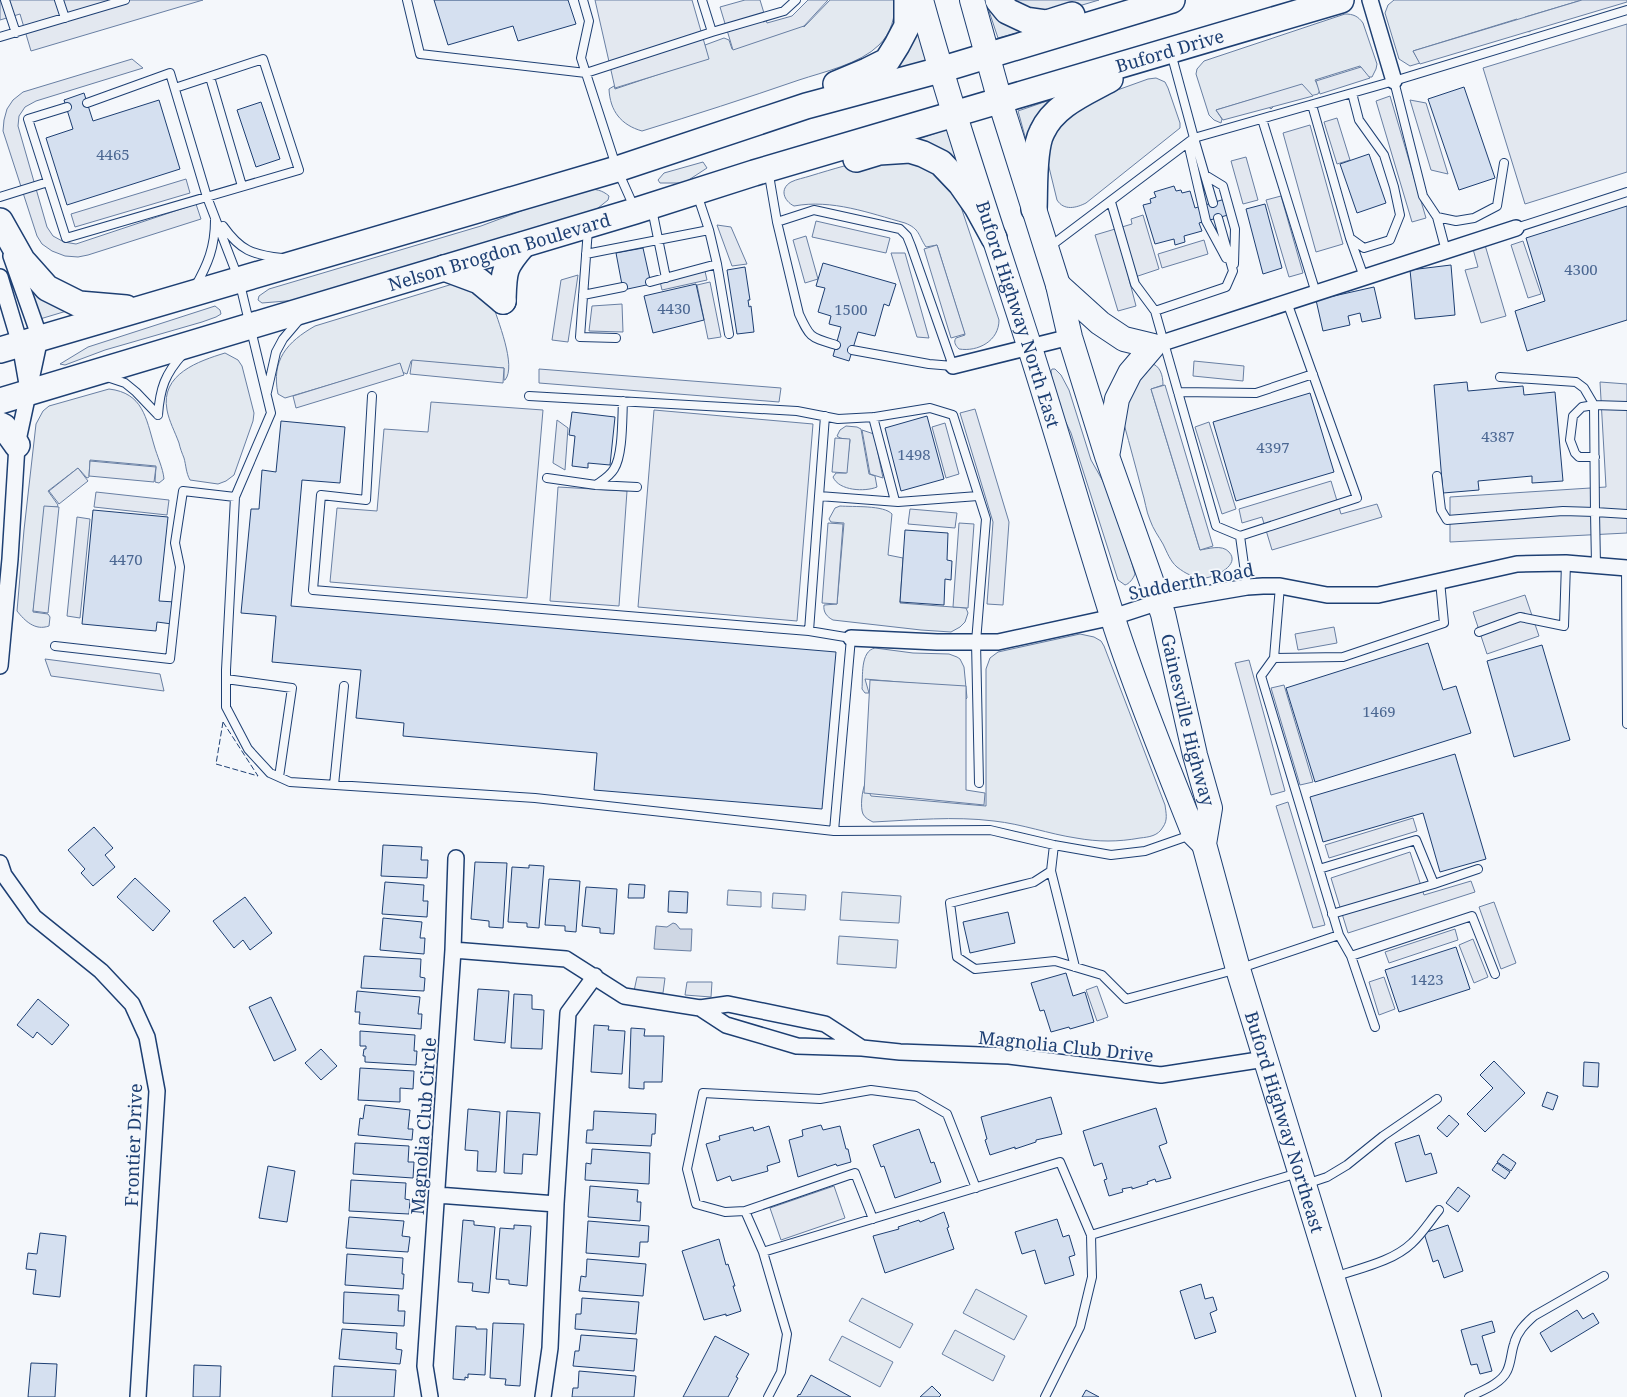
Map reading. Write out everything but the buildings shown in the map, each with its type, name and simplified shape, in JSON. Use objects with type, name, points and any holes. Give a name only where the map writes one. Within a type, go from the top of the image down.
[{"type":"highway","points":[[806,106],[837,83],[867,72],[887,61],[898,45],[907,26],[907,0]]},
{"type":"highway","points":[[998,0],[1007,11],[1026,20],[1047,23],[1124,5],[1172,0]]},
{"type":"highway","name":"Buford Drive","points":[[1000,101],[1341,0]]},
{"type":"highway","points":[[20,344],[617,169],[806,106],[940,70],[1124,5]]},
{"type":"highway","points":[[1034,208],[1038,148],[1041,133],[1049,121],[1066,104],[1139,64],[1170,51]]},
{"type":"highway","name":"Nelson Brogdon Boulevard","points":[[0,402],[696,192],[762,177],[954,114],[1000,101]]},
{"type":"highway","points":[[762,177],[800,176],[878,152],[910,150],[924,154],[941,163],[961,184],[977,207],[994,238]]},
{"type":"highway","points":[[0,221],[22,260],[47,288],[79,304],[138,310]]},
{"type":"highway","points":[[444,268],[479,281],[503,301],[504,273],[510,259],[523,245]]},
{"type":"highway","points":[[0,425],[4,427],[17,445]]},
{"type":"main road","name":"Buford Highway North East","points":[[921,0],[940,70],[1030,346],[1114,622]]},
{"type":"main road","points":[[972,0],[986,55],[1058,286],[1070,337],[1107,456],[1159,602]]},
{"type":"main road","points":[[1058,286],[1100,323],[1124,339],[1159,344]]},
{"type":"main road","points":[[1107,456],[1117,399],[1130,373],[1159,344]]},
{"type":"main road","name":"Gainesville Highway","points":[[1159,602],[1195,755],[1210,808],[1199,839]]},
{"type":"main road","name":"Gainesville Highway","points":[[1114,622],[1158,743],[1199,839]]},
{"type":"main road","name":"Buford Highway Northeast","points":[[1199,839],[1368,1397]]},
{"type":"street","points":[[1370,0],[1394,81]]},
{"type":"street","points":[[0,225],[29,393],[17,445],[5,559],[0,666]]},
{"type":"street","points":[[1159,344],[1516,228]]},
{"type":"street","points":[[0,277],[20,344],[29,393]]},
{"type":"street","points":[[952,366],[1070,337]]},
{"type":"street","name":"Sudderth Road","points":[[851,638],[937,642],[998,642],[1114,622],[1159,602],[1247,587],[1280,586],[1327,594],[1378,595],[1517,564],[1566,563],[1627,568]]},
{"type":"street","name":"Magnolia Club Circle","points":[[430,1397],[425,1366],[453,950],[456,858]]},
{"type":"street","name":"Frontier Drive","points":[[0,863],[4,876],[34,917],[101,971],[132,1004],[147,1037],[157,1091],[138,1397]]},
{"type":"street","name":"Magnolia Club Drive","points":[[453,950],[566,959],[624,996],[700,1008],[728,1004],[825,1024],[862,1048]]},
{"type":"street","points":[[543,1397],[550,1348],[556,1204],[568,1013],[595,976]]},
{"type":"street","name":"Magnolia Club Drive","points":[[700,1008],[726,1026],[797,1046],[1008,1056],[1161,1076],[1265,1059]]},
{"type":"street","points":[[772,1039],[779,1014]]},
{"type":"street","points":[[437,1196],[556,1204]]},
{"type":"lane","points":[[4,0],[16,32]]},
{"type":"lane","points":[[59,0],[65,18]]},
{"type":"lane","points":[[0,37],[112,2],[125,0]]},
{"type":"lane","points":[[406,0],[420,54],[586,73],[784,11],[796,0]]},
{"type":"lane","points":[[583,0],[589,20],[581,58],[617,169],[643,208],[659,240],[666,278]]},
{"type":"lane","points":[[702,0],[712,32]]},
{"type":"lane","points":[[1047,249],[1191,141],[1627,10]]},
{"type":"lane","points":[[1170,51],[1191,141],[1206,221],[1233,271]]},
{"type":"lane","points":[[67,107],[28,119],[66,238],[299,170],[263,59],[175,88]]},
{"type":"lane","points":[[87,103],[170,73],[207,196],[239,280],[271,413],[235,497],[226,707],[248,749],[270,773],[290,782],[535,798],[834,831],[990,830],[1054,845],[1111,855],[1145,851],[1199,839]]},
{"type":"lane","points":[[210,77],[242,186]]},
{"type":"lane","points":[[1394,81],[1423,196],[1436,217],[1446,251]]},
{"type":"lane","points":[[1350,238],[1364,248],[1390,240],[1400,215],[1384,155],[1360,120],[1352,93]]},
{"type":"lane","points":[[1312,105],[1350,238],[1364,277]]},
{"type":"lane","points":[[1262,119],[1316,293]]},
{"type":"lane","points":[[1191,141],[1205,175],[1213,203]]},
{"type":"lane","points":[[1436,217],[1456,222],[1474,218],[1497,206],[1504,163]]},
{"type":"lane","points":[[1155,311],[1226,287],[1233,271],[1235,229],[1223,186],[1205,175]]},
{"type":"lane","points":[[762,177],[777,222],[799,314],[812,337],[836,345]]},
{"type":"lane","points":[[0,197],[48,182]]},
{"type":"lane","points":[[696,192],[709,230],[717,264],[729,334]]},
{"type":"lane","points":[[1516,228],[1627,192]]},
{"type":"lane","points":[[1111,202],[1135,284],[1155,311],[1159,344],[1178,392],[1216,526],[1240,536],[1357,498],[1287,302]]},
{"type":"lane","points":[[777,222],[814,210],[900,229],[907,236],[952,366],[929,364],[852,350]]},
{"type":"lane","points":[[215,216],[234,241],[259,256],[306,260]]},
{"type":"lane","points":[[190,294],[212,252],[215,235],[215,216]]},
{"type":"lane","points":[[1218,218],[1233,271]]},
{"type":"lane","points":[[589,225],[580,337],[616,338]]},
{"type":"lane","points":[[586,254],[709,230]]},
{"type":"lane","points":[[650,282],[717,264]]},
{"type":"lane","points":[[583,295],[623,287]]},
{"type":"lane","points":[[266,394],[276,352],[283,339],[308,309]]},
{"type":"lane","points":[[95,372],[125,383],[158,415],[162,384],[174,364],[192,345]]},
{"type":"lane","points":[[1178,392],[1256,394],[1312,374]]},
{"type":"lane","points":[[1500,377],[1576,382],[1584,388],[1594,405],[1596,565]]},
{"type":"lane","points":[[372,396],[366,500],[321,495],[313,590],[809,631],[851,638],[834,831]]},
{"type":"lane","points":[[529,396],[796,411],[838,419],[873,417],[930,408],[953,415],[986,519],[976,642],[979,783]]},
{"type":"lane","points":[[596,485],[608,477],[615,467],[620,446],[623,401]]},
{"type":"lane","points":[[1595,457],[1579,457],[1576,453],[1570,440],[1573,416],[1582,406],[1627,406]]},
{"type":"lane","points":[[809,631],[825,416]]},
{"type":"lane","points":[[873,417],[895,502]]},
{"type":"lane","points":[[1437,476],[1441,510],[1447,520],[1562,511],[1627,514]]},
{"type":"lane","points":[[547,478],[596,485],[637,487]]},
{"type":"lane","points":[[55,646],[170,659],[180,567],[175,543],[182,491],[235,497]]},
{"type":"lane","points":[[819,496],[895,502],[978,496]]},
{"type":"lane","points":[[1240,536],[1247,587]]},
{"type":"lane","points":[[1479,632],[1520,617],[1564,626],[1566,563]]},
{"type":"lane","points":[[1627,568],[1627,724]]},
{"type":"lane","points":[[1274,658],[1343,657],[1444,623],[1440,581]]},
{"type":"lane","points":[[1280,586],[1274,658],[1261,676],[1332,914],[1339,935],[1351,956],[1376,1027]]},
{"type":"lane","points":[[226,679],[292,688],[280,777]]},
{"type":"lane","points":[[334,785],[344,686]]},
{"type":"lane","points":[[1319,869],[1416,840],[1434,884]]},
{"type":"lane","points":[[1054,845],[1051,871],[1075,967]]},
{"type":"lane","points":[[1332,914],[1478,869]]},
{"type":"lane","points":[[1051,871],[1034,882],[950,903],[957,957],[975,969],[1055,961],[1102,975],[1126,999],[1238,969],[1339,935]]},
{"type":"lane","points":[[1351,956],[1472,916],[1495,974]]},
{"type":"lane","points":[[874,1219],[855,1173],[745,1211],[725,1212],[696,1204],[687,1169],[702,1093],[820,1099],[871,1090],[916,1096],[947,1114],[976,1188]]},
{"type":"lane","points":[[1091,1235],[1302,1179],[1327,1177],[1347,1165],[1383,1136],[1437,1099]]},
{"type":"lane","points":[[763,1252],[1060,1162],[1091,1235],[1092,1277],[1080,1327],[1045,1397]]},
{"type":"lane","points":[[1332,1278],[1387,1259],[1403,1250],[1419,1236],[1439,1210]]},
{"type":"lane","points":[[745,1211],[763,1252],[786,1334],[781,1372],[768,1397]]},
{"type":"lane","points":[[1469,1397],[1482,1391],[1504,1376],[1510,1363],[1514,1345],[1524,1325],[1534,1316],[1604,1276]]},
{"type":"shaded area","points":[[0,0],[203,0],[31,51],[20,14],[0,20]]},
{"type":"shaded area","points":[[595,0],[692,0],[709,59],[615,88]]},
{"type":"shaded area","points":[[745,0],[760,0],[767,23],[792,16],[808,0],[828,0],[804,26],[733,50],[720,7]]},
{"type":"shaded area","points":[[830,0],[894,0],[894,13],[890,30],[871,52],[841,67],[642,131],[628,125],[614,110],[609,89],[614,86],[615,89],[707,58],[705,45],[724,38],[729,40],[732,49],[795,28],[794,18],[804,27]]},
{"type":"shaded area","points":[[1010,0],[1099,0],[1052,14],[1037,13]]},
{"type":"shaded area","points":[[1394,0],[1582,0],[1525,17],[1532,30],[1529,32],[1524,29],[1517,19],[1413,51],[1420,63],[1410,66],[1399,59],[1385,13],[1388,5]]},
{"type":"shaded area","points":[[1582,0],[1627,0],[1627,2],[1420,64],[1413,51]]},
{"type":"shaded area","points":[[986,2],[1029,30],[998,38]]},
{"type":"shaded area","points":[[1345,14],[1355,16],[1363,23],[1377,64],[1372,77],[1368,77],[1360,66],[1315,80],[1320,90],[1318,94],[1274,105],[1271,109],[1260,97],[1216,110],[1222,119],[1221,123],[1209,115],[1196,74],[1197,69],[1204,61]]},
{"type":"shaded area","points":[[1627,24],[1627,172],[1525,204],[1483,68]]},
{"type":"shaded area","points":[[917,29],[927,59],[887,72]]},
{"type":"shaded area","points":[[132,59],[143,68],[36,101],[25,107],[19,116],[18,126],[47,227],[53,236],[64,242],[76,244],[196,204],[201,219],[88,255],[78,257],[65,256],[52,251],[42,244],[37,236],[3,131],[7,109],[13,100],[23,92]]},
{"type":"shaded area","points":[[1361,67],[1370,78],[1320,94],[1316,81]]},
{"type":"shaded area","points":[[1156,78],[1165,82],[1168,88],[1180,128],[1086,203],[1070,208],[1063,206],[1057,200],[1047,159],[1050,143],[1062,120],[1087,101],[1148,79]]},
{"type":"shaded area","points":[[1302,84],[1313,96],[1223,120],[1216,110]]},
{"type":"shaded area","points":[[1390,96],[1426,218],[1412,222],[1376,101]]},
{"type":"shaded area","points":[[1053,99],[1026,140],[1018,111]]},
{"type":"shaded area","points":[[1410,100],[1426,103],[1448,174],[1431,170]]},
{"type":"shaded area","points":[[1337,118],[1350,160],[1337,164],[1324,122]]},
{"type":"shaded area","points":[[1310,125],[1343,244],[1316,252],[1283,133]]},
{"type":"shaded area","points":[[945,130],[948,131],[959,168],[916,140]]},
{"type":"shaded area","points":[[1246,157],[1258,200],[1243,204],[1231,161]]},
{"type":"shaded area","points":[[879,158],[930,166],[958,198],[999,320],[995,334],[986,344],[973,349],[959,349],[956,345],[956,338],[965,335],[937,245],[926,247],[918,233],[905,223],[850,208],[822,204],[794,206],[785,198],[785,188],[793,181]]},
{"type":"shaded area","points":[[703,162],[707,168],[684,183],[660,183],[658,180],[664,173]]},
{"type":"shaded area","points":[[186,179],[190,193],[75,227],[71,214]]},
{"type":"shaded area","points":[[586,189],[604,192],[609,196],[608,200],[593,212],[298,300],[262,303],[258,300],[259,296],[269,289],[481,226],[577,190]]},
{"type":"shaded area","points":[[1281,196],[1303,273],[1289,277],[1266,200]]},
{"type":"shaded area","points":[[1143,215],[1159,269],[1129,279],[1136,306],[1118,311],[1095,235],[1132,224],[1131,219]]},
{"type":"shaded area","points":[[816,221],[890,238],[886,253],[812,237]]},
{"type":"shaded area","points":[[717,225],[731,227],[747,264],[732,266]]},
{"type":"shaded area","points":[[806,236],[818,279],[805,283],[793,240]]},
{"type":"shaded area","points":[[1204,240],[1208,254],[1162,268],[1158,254]]},
{"type":"shaded area","points":[[1523,241],[1541,294],[1528,298],[1511,245]]},
{"type":"shaded area","points":[[937,245],[965,334],[951,338],[924,249]]},
{"type":"shaded area","points":[[1485,245],[1506,316],[1481,323],[1465,270],[1478,267],[1473,249]]},
{"type":"shaded area","points":[[891,253],[905,253],[929,338],[917,337]]},
{"type":"shaded area","points":[[704,267],[707,280],[662,290],[659,277]]},
{"type":"shaded area","points":[[578,275],[568,342],[552,340],[561,280]]},
{"type":"shaded area","points":[[26,279],[70,310],[40,319]]},
{"type":"shaded area","points":[[710,282],[721,337],[708,339],[697,285]]},
{"type":"shaded area","points":[[456,283],[492,302],[509,364],[505,380],[504,368],[411,361],[407,374],[402,372],[400,364],[285,398],[278,394],[276,382],[279,362],[289,346],[305,332],[315,326]]},
{"type":"shaded area","points":[[622,304],[623,332],[589,331],[592,306]]},
{"type":"shaded area","points":[[215,306],[220,310],[221,314],[216,317],[105,350],[65,365],[60,364],[88,347]]},
{"type":"shaded area","points":[[225,353],[238,360],[242,366],[254,413],[253,421],[234,475],[218,484],[190,480],[167,410],[166,398],[169,387],[175,378],[193,365]]},
{"type":"shaded area","points":[[412,360],[504,368],[503,383],[410,374]]},
{"type":"shaded area","points":[[1194,361],[1244,366],[1243,381],[1193,376]]},
{"type":"shaded area","points":[[400,363],[404,375],[296,408],[293,396]]},
{"type":"shaded area","points":[[1150,363],[1159,368],[1162,374],[1163,385],[1151,389],[1200,550],[1223,548],[1232,557],[1232,561],[1225,570],[1209,577],[1201,578],[1194,576],[1184,572],[1175,565],[1154,530],[1147,513],[1124,424],[1122,407]]},
{"type":"shaded area","points":[[539,369],[781,388],[779,402],[539,383]]},
{"type":"shaded area","points":[[1052,369],[1055,369],[1061,375],[1069,390],[1091,460],[1113,499],[1135,574],[1128,584],[1125,585],[1118,580],[1071,433],[1054,398]]},
{"type":"shaded area","points":[[1600,382],[1627,384],[1627,533],[1450,542],[1450,497],[1606,487]]},
{"type":"shaded area","points":[[1165,385],[1213,546],[1200,550],[1151,389]]},
{"type":"shaded area","points":[[109,389],[120,391],[129,396],[141,408],[164,479],[159,483],[155,482],[156,466],[90,460],[89,477],[87,478],[78,468],[48,491],[58,505],[57,507],[46,507],[33,612],[48,614],[50,617],[49,626],[35,626],[17,611],[36,424],[43,411],[49,406]]},
{"type":"shaded area","points":[[431,402],[543,410],[527,598],[330,582],[337,508],[377,511],[384,429],[428,432]]},
{"type":"shaded area","points":[[975,409],[1009,522],[1003,605],[987,604],[993,522],[960,413]]},
{"type":"shaded area","points":[[654,410],[813,424],[797,621],[638,607]]},
{"type":"shaded area","points":[[557,420],[568,428],[565,470],[553,463]]},
{"type":"shaded area","points":[[1209,422],[1236,509],[1222,514],[1195,427]]},
{"type":"shaded area","points":[[945,423],[959,474],[946,478],[932,427]]},
{"type":"shaded area","points":[[846,426],[861,429],[869,474],[875,476],[877,487],[866,490],[846,488],[836,482],[833,477],[836,473],[846,473],[850,440],[837,436],[840,430]]},
{"type":"shaded area","points":[[862,430],[874,434],[883,478],[870,474]]},
{"type":"shaded area","points":[[835,438],[850,439],[847,473],[832,472]]},
{"type":"shaded area","points":[[90,461],[156,467],[154,482],[89,476]]},
{"type":"shaded area","points":[[78,468],[88,481],[59,504],[49,491]]},
{"type":"shaded area","points":[[1331,481],[1341,514],[1377,504],[1382,517],[1272,550],[1262,517],[1242,523],[1239,509]]},
{"type":"shaded area","points":[[558,487],[627,491],[619,606],[550,601]]},
{"type":"shaded area","points":[[96,492],[169,500],[167,515],[94,507]]},
{"type":"shaded area","points":[[44,506],[59,507],[48,613],[33,611]]},
{"type":"shaded area","points":[[840,506],[882,509],[892,514],[888,555],[903,558],[900,603],[966,608],[968,613],[965,622],[951,632],[833,620],[829,617],[825,612],[824,605],[837,604],[844,523],[831,522],[829,519],[835,508]]},
{"type":"shaded area","points":[[910,509],[957,513],[955,528],[908,524]]},
{"type":"shaded area","points":[[77,517],[90,519],[80,618],[67,616]]},
{"type":"shaded area","points":[[828,523],[843,524],[837,604],[822,603]]},
{"type":"shaded area","points":[[959,523],[974,524],[968,608],[953,607]]},
{"type":"shaded area","points":[[1525,595],[1539,636],[1487,654],[1473,612]]},
{"type":"shaded area","points":[[1334,627],[1337,643],[1298,650],[1295,634]]},
{"type":"shaded area","points":[[1080,634],[1094,637],[1101,641],[1104,646],[1165,805],[1166,822],[1159,832],[1150,836],[1132,839],[1100,841],[994,821],[918,819],[873,822],[865,817],[862,811],[862,795],[865,784],[871,796],[986,806],[986,669],[990,658],[998,652]]},
{"type":"shaded area","points":[[875,648],[913,653],[949,654],[957,657],[964,667],[967,698],[965,700],[956,687],[865,679],[869,693],[865,693],[862,689],[865,659],[870,650]]},
{"type":"shaded area","points":[[45,659],[160,674],[164,691],[51,676]]},
{"type":"shaded area","points":[[1249,660],[1285,791],[1271,795],[1235,663]]},
{"type":"shaded area","points":[[870,680],[966,686],[966,790],[985,793],[984,805],[864,793]]},
{"type":"shaded area","points":[[1284,685],[1313,782],[1300,785],[1271,688]]},
{"type":"shaded area","points":[[1288,802],[1325,925],[1313,928],[1276,806]]},
{"type":"shaded area","points":[[1413,818],[1417,831],[1329,858],[1325,845]]},
{"type":"shaded area","points":[[1410,852],[1424,895],[1471,881],[1475,892],[1348,933],[1331,878]]},
{"type":"shaded area","points":[[728,890],[761,892],[761,907],[727,905]]},
{"type":"shaded area","points":[[842,892],[901,896],[899,923],[840,920]]},
{"type":"shaded area","points":[[773,893],[806,895],[805,910],[772,908]]},
{"type":"shaded area","points":[[1494,902],[1516,963],[1501,969],[1479,907]]},
{"type":"shaded area","points":[[673,923],[680,929],[692,929],[691,951],[654,949],[656,926],[667,927]]},
{"type":"shaded area","points":[[1455,929],[1458,940],[1389,963],[1385,952]]},
{"type":"shaded area","points":[[839,936],[898,940],[896,968],[837,964]]},
{"type":"shaded area","points":[[1473,939],[1488,977],[1474,983],[1459,945]]},
{"type":"shaded area","points":[[637,977],[665,978],[663,993],[634,991]]},
{"type":"shaded area","points":[[1384,977],[1395,1009],[1379,1015],[1369,982]]},
{"type":"shaded area","points":[[687,982],[712,982],[711,997],[685,995]]},
{"type":"shaded area","points":[[1097,986],[1108,1017],[1097,1021],[1086,990]]},
{"type":"shaded area","points":[[834,1186],[845,1218],[781,1240],[770,1208]]},
{"type":"shaded area","points":[[976,1289],[1027,1316],[1014,1340],[963,1313]]},
{"type":"shaded area","points":[[862,1298],[913,1324],[900,1348],[849,1321]]},
{"type":"shaded area","points":[[955,1330],[1005,1356],[993,1381],[942,1354]]},
{"type":"shaded area","points":[[842,1336],[893,1362],[880,1387],[829,1360]]},
{"type":"fence","points":[[223,722],[258,776],[216,764],[223,722]]}]
